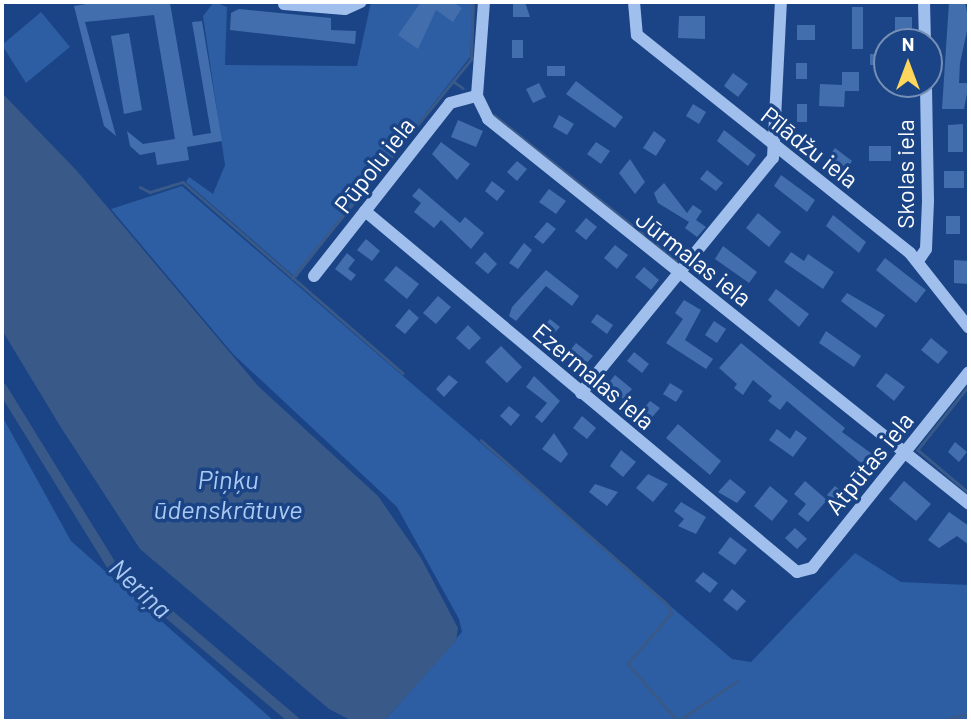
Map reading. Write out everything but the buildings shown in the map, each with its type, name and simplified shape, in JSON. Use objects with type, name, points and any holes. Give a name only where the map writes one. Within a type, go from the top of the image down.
[{"type":"street","points":[[284,4],[345,9],[361,2]]},
{"type":"street","points":[[478,96],[484,2]]},
{"type":"street","name":"Pīlādžu iela","points":[[634,2],[637,35],[918,261],[969,328]]},
{"type":"street","points":[[581,393],[679,274],[777,148],[780,2]]},
{"type":"street","points":[[925,2],[925,28]]},
{"type":"street","name":"Pūpolu iela","points":[[313,276],[450,103],[478,96]]},
{"type":"street","name":"Jūrmalas iela","points":[[478,96],[488,119],[969,504]]},
{"type":"street","name":"Skolas iela","points":[[918,261],[926,249],[926,98]]},
{"type":"street","name":"Ezermalas iela","points":[[365,211],[797,572]]},
{"type":"street","name":"Atpūtas iela","points":[[797,572],[812,568],[969,373]]},
{"type":"shaded area","points":[[214,2],[227,7],[225,65],[357,66],[371,2],[473,2],[470,57],[296,278],[186,182],[189,177],[213,194],[225,165],[203,16]]},
{"type":"shaded area","points":[[41,12],[70,47],[26,83],[2,45]]},
{"type":"shaded area","points":[[182,186],[732,659],[751,662],[855,553],[901,582],[969,585],[969,721],[384,721],[462,632],[459,619],[397,507],[233,354],[111,209]]},
{"type":"shaded area","points":[[2,416],[71,541],[274,721],[2,721]]},
{"type":"water","name":"Piņķu ūdenskrātuve","points":[[2,93],[77,171],[258,386],[378,496],[421,558],[458,628],[456,641],[384,721],[352,721],[329,709],[140,549],[60,426],[2,330]]},
{"type":"waterway","points":[[292,278],[471,59],[473,2]]},
{"type":"waterway","points":[[453,81],[463,88]]},
{"type":"waterway","points":[[494,115],[677,261]]},
{"type":"waterway","points":[[140,187],[150,192],[183,182],[403,373]]},
{"type":"waterway","points":[[969,386],[918,450],[969,493]]},
{"type":"waterway","name":"Neriņa","points":[[2,388],[112,566],[295,721]]},
{"type":"waterway","points":[[481,440],[668,605],[672,613],[628,664],[678,721]]},
{"type":"waterway","points":[[678,721],[737,681]]},
{"type":"waterway","points":[[941,721],[969,713]]}]
